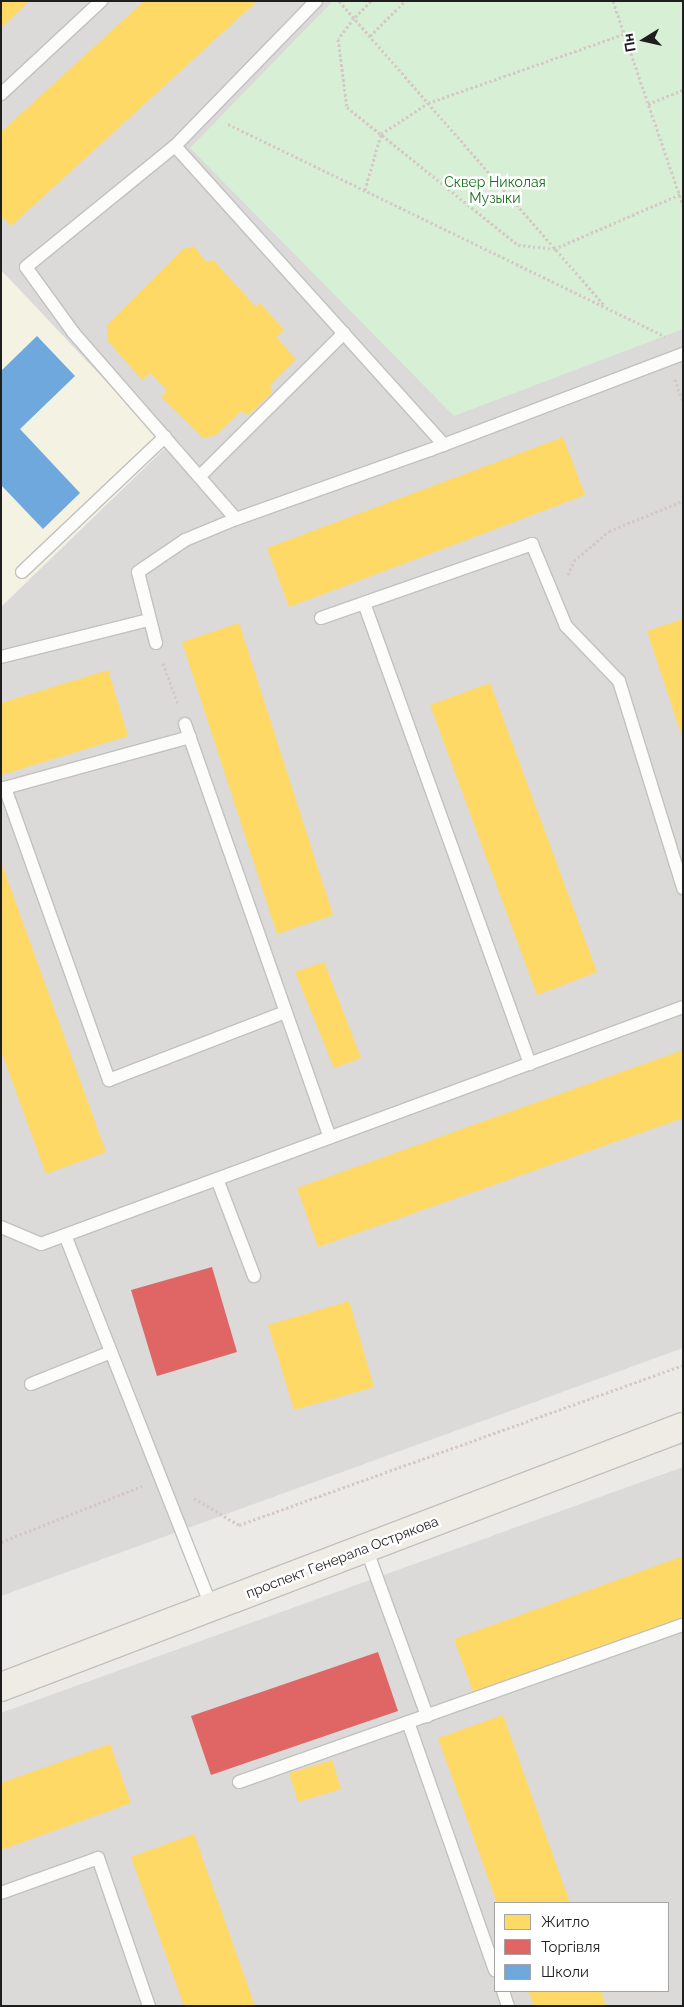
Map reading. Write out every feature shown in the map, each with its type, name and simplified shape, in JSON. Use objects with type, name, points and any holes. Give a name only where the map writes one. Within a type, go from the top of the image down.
[{"type":"main road","name":"проспект Генерала Острякова","points":[[1,1687],[683,1427]]},
{"type":"lane","points":[[1,94],[101,1]]},
{"type":"lane","points":[[236,519],[73,332],[26,267],[175,146],[316,1]]},
{"type":"lane","points":[[175,146],[444,445]]},
{"type":"lane","points":[[200,476],[344,333]]},
{"type":"lane","points":[[156,643],[148,620],[138,572],[185,540],[236,519],[444,445],[683,354]]},
{"type":"lane","points":[[22,572],[166,437]]},
{"type":"lane","points":[[321,618],[532,544],[566,626],[619,681],[683,888]]},
{"type":"lane","points":[[364,603],[530,1064]]},
{"type":"lane","points":[[1,657],[148,620]]},
{"type":"lane","points":[[184,724],[330,1137]]},
{"type":"lane","points":[[190,738],[3,789],[109,1080],[285,1012]]},
{"type":"lane","points":[[1,1227],[41,1244],[683,1007]]},
{"type":"lane","points":[[217,1179],[254,1276]]},
{"type":"lane","points":[[65,1235],[212,1608]]},
{"type":"lane","points":[[30,1384],[111,1352]]},
{"type":"lane","points":[[366,1548],[427,1716]]},
{"type":"lane","points":[[239,1782],[683,1626]]},
{"type":"lane","points":[[408,1722],[494,1967]]},
{"type":"lane","points":[[1,1893],[98,1858],[149,2006]]},
{"type":"lane","points":[[503,1992],[508,2006]]},
{"type":"path","points":[[340,1],[606,307]]},
{"type":"path","points":[[371,1],[354,18],[338,40],[347,107],[518,245],[554,248],[681,194]]},
{"type":"path","points":[[370,36],[405,1]]},
{"type":"path","points":[[613,1],[681,194],[683,205]]},
{"type":"path","points":[[365,190],[381,134],[428,103],[624,34]]},
{"type":"path","points":[[648,104],[683,90]]},
{"type":"path","points":[[207,114],[674,340]]},
{"type":"path","points":[[556,603],[574,561],[609,531],[683,501]]},
{"type":"path","points":[[156,643],[184,724]]},
{"type":"path","points":[[1,1542],[160,1479],[238,1525],[683,1364]]},
{"type":"shaded area","points":[[1,1],[683,1],[683,1348],[1,1596]]},
{"type":"shaded area","points":[[1,270],[167,446],[1,607]]},
{"type":"shaded area","points":[[683,1467],[683,2006],[1,2006],[1,1713]]},
{"type":"green space","name":"Сквер Николая Музыки","points":[[333,1],[683,1],[683,329],[454,416],[190,148]]},
{"type":"building: Житло","points":[[1,1],[29,1],[1,28]]},
{"type":"building: Житло","points":[[144,1],[257,1],[11,226],[1,216],[1,132]]},
{"type":"building: Житло","points":[[194,246],[206,262],[213,260],[256,307],[260,303],[284,330],[276,337],[296,359],[270,385],[272,393],[248,415],[241,411],[216,435],[203,438],[161,397],[167,391],[151,373],[142,380],[108,341],[107,325],[183,249]]},
{"type":"building: Житло","points":[[563,437],[585,495],[289,607],[267,548]]},
{"type":"building: Житло","points":[[683,619],[683,737],[682,737],[647,631]]},
{"type":"building: Житло","points":[[239,623],[333,915],[277,934],[182,642]]},
{"type":"building: Житло","points":[[108,670],[128,736],[1,775],[1,703]]},
{"type":"building: Житло","points":[[490,683],[597,972],[537,995],[430,705]]},
{"type":"building: Житло","points":[[1,862],[106,1152],[46,1174],[1,1051]]},
{"type":"building: Житло","points":[[324,962],[361,1058],[334,1068],[295,972]]},
{"type":"building: Житло","points":[[683,1050],[683,1118],[318,1247],[297,1188]]},
{"type":"building: Житло","points":[[349,1301],[374,1387],[294,1410],[268,1325]]},
{"type":"building: Житло","points":[[683,1556],[683,1622],[475,1697],[454,1639]]},
{"type":"building: Житло","points":[[503,1715],[570,1902],[497,1902],[438,1738]]},
{"type":"building: Житло","points":[[110,1744],[131,1803],[1,1850],[1,1783]]},
{"type":"building: Житло","points":[[332,1760],[341,1789],[298,1802],[289,1773]]},
{"type":"building: Житло","points":[[194,1834],[255,2006],[184,2006],[131,1857]]},
{"type":"building: Житло","points":[[528,1992],[601,1992],[606,2006],[534,2006]]},
{"type":"building: Торгівля","points":[[212,1267],[237,1352],[157,1376],[131,1290]]},
{"type":"building: Торгівля","points":[[378,1652],[398,1711],[211,1775],[191,1716]]},
{"type":"building: Школи","points":[[37,336],[75,376],[20,429],[80,493],[43,529],[1,485],[1,371]]}]
